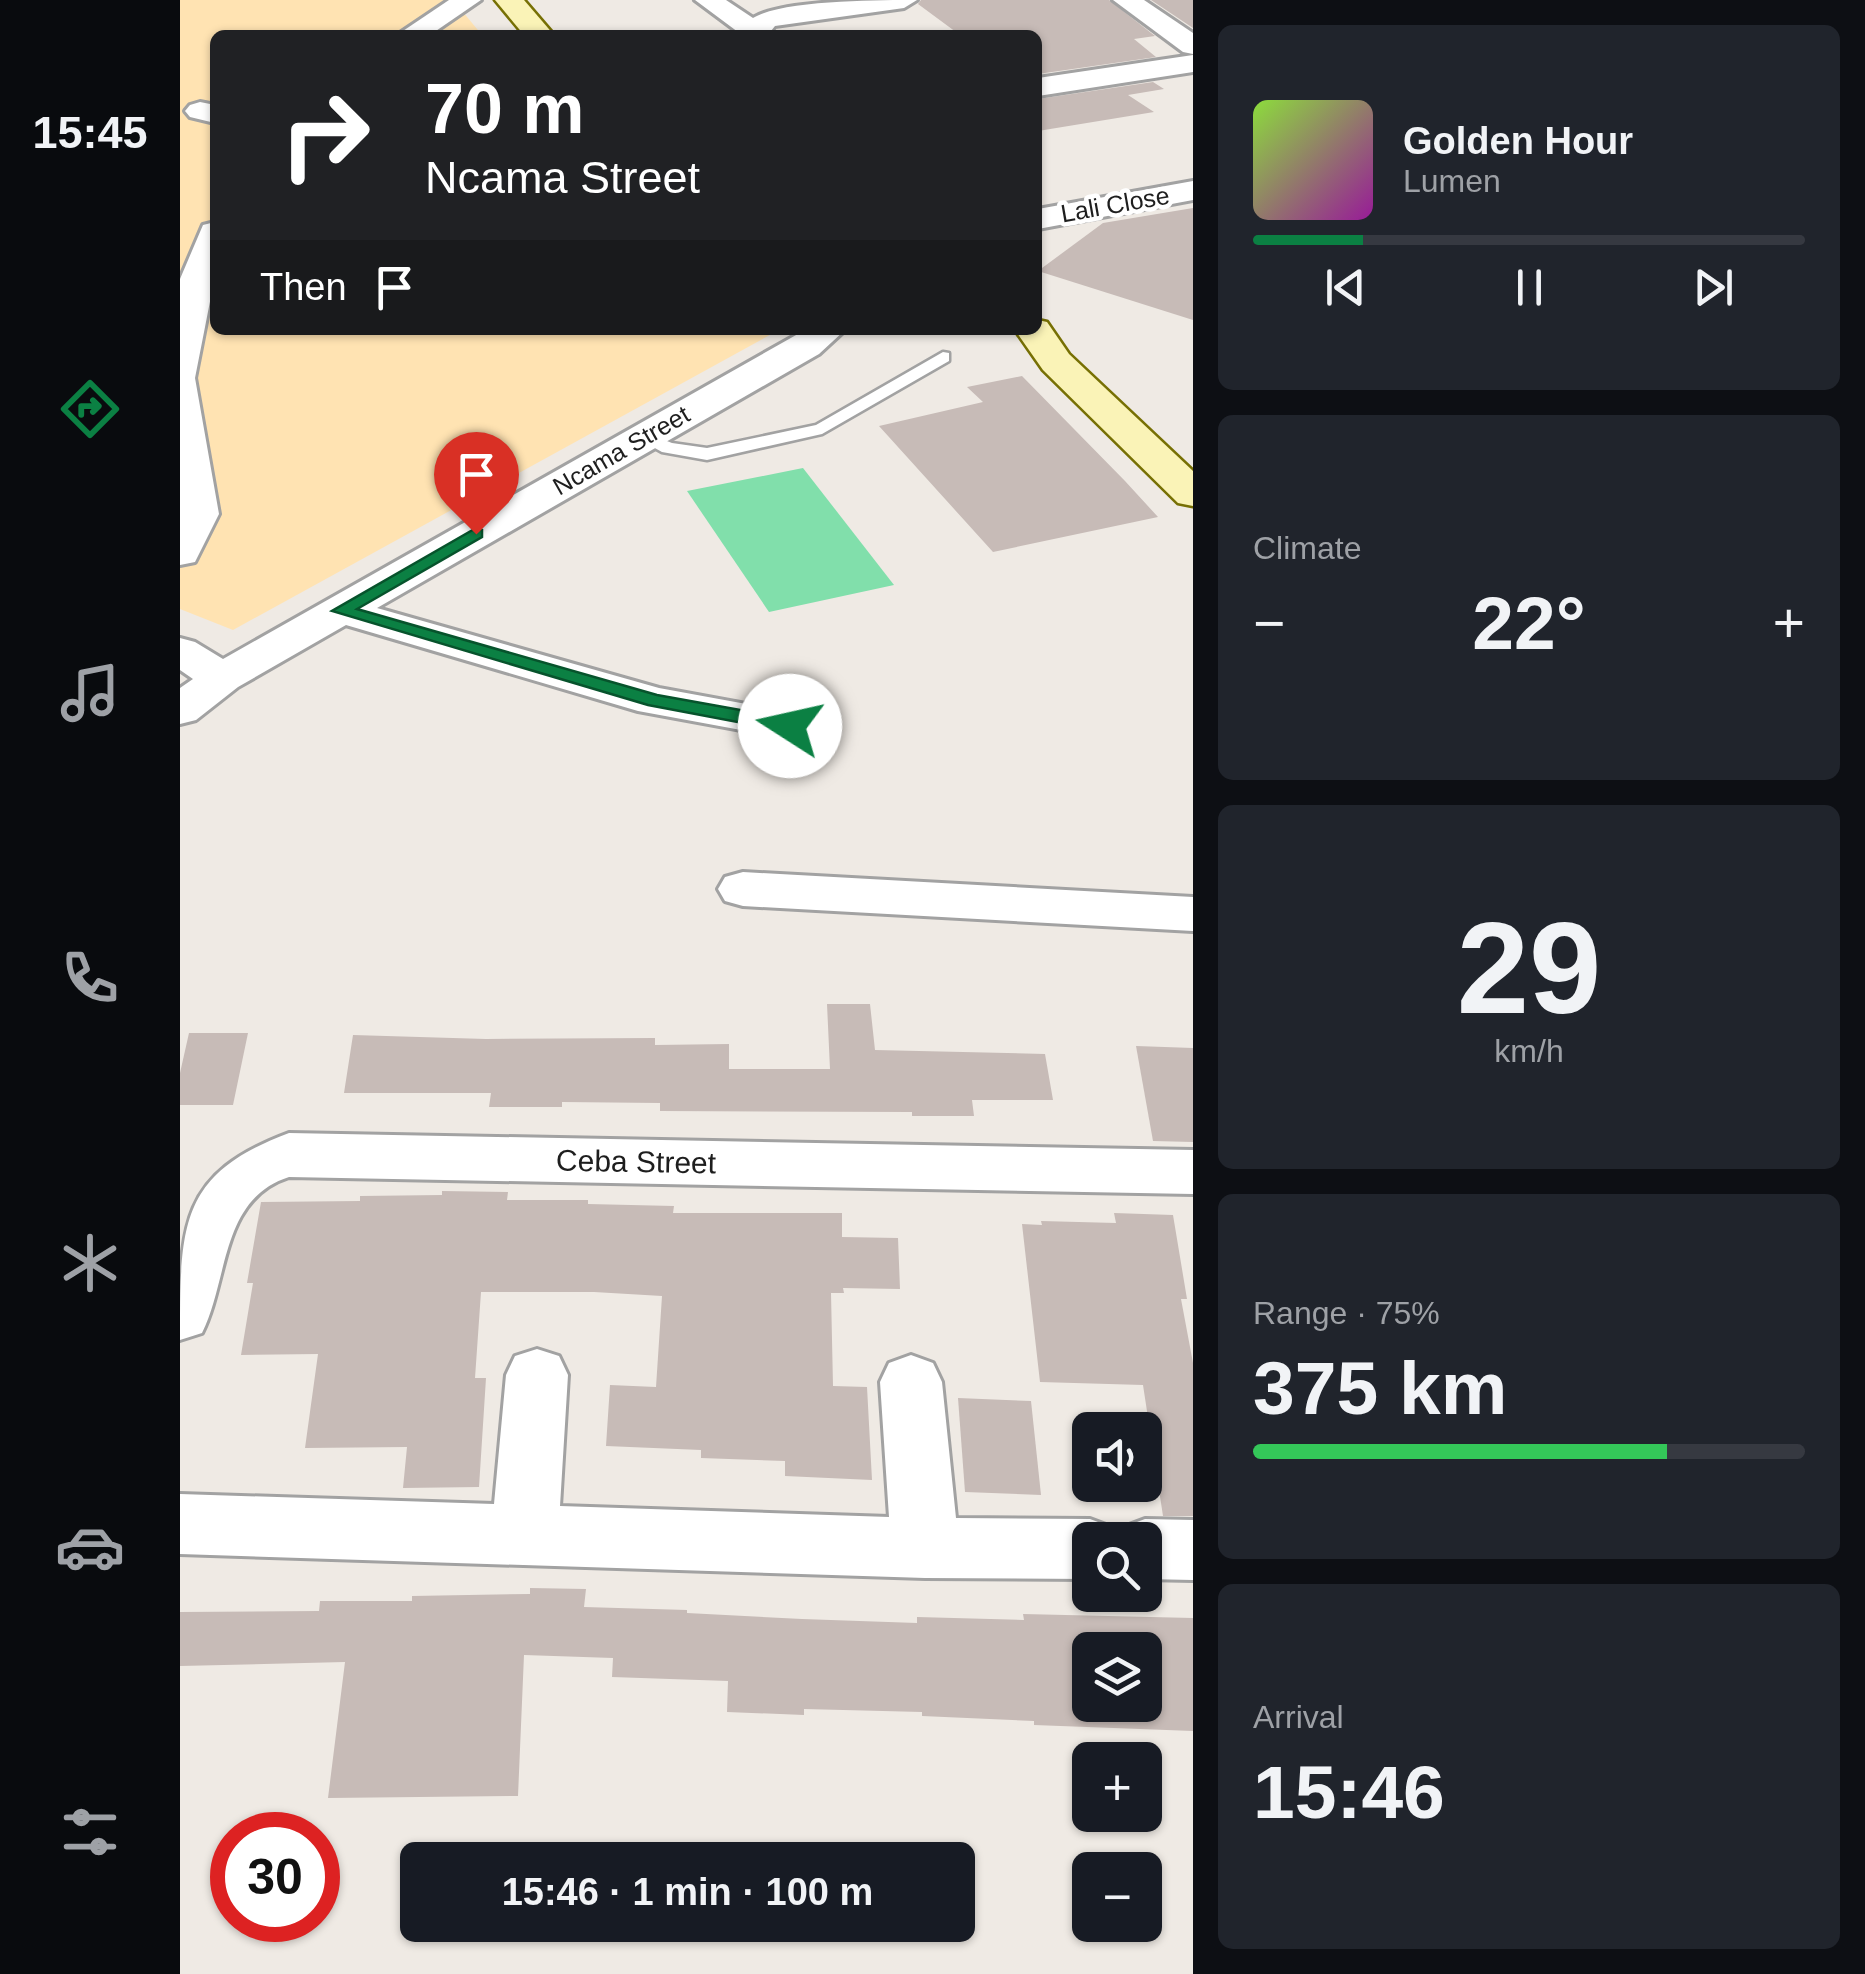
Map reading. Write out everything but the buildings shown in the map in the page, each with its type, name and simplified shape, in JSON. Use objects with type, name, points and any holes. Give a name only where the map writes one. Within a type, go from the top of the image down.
[{"type":"street","points":[[419,30],[468,0]]},
{"type":"street","points":[[509,0],[536,30]]},
{"type":"street","points":[[708,0],[752,30]]},
{"type":"street","points":[[760,30],[766,20],[784,16],[901,0]]},
{"type":"street","points":[[1126,0],[1192,46]]},
{"type":"street","points":[[1042,82],[1192,63]]},
{"type":"street","name":"Lali Close","points":[[1042,218],[1189,194]]},
{"type":"street","points":[[180,373],[188,284],[210,242]]},
{"type":"street","name":"Ncama Street","points":[[180,710],[222,678],[816,338]]},
{"type":"street","points":[[1029,342],[1192,494]]},
{"type":"street","points":[[180,383],[199,514],[180,553]]},
{"type":"street","points":[[342,611],[654,701],[790,726]]},
{"type":"street","points":[[180,650],[222,678]]},
{"type":"street","points":[[744,888],[1192,914]]},
{"type":"street","name":"Ceba Street","points":[[180,1315],[216,1197],[248,1168],[288,1155],[1192,1172]]},
{"type":"street","points":[[525,1534],[537,1375]]},
{"type":"street","points":[[911,1382],[926,1548]]},
{"type":"street","points":[[180,1524],[926,1548],[1072,1549]]},
{"type":"street","points":[[1162,1549],[1192,1550]]},
{"type":"lane","points":[[644,437],[668,448],[707,454],[822,429],[943,357]]},
{"type":"sand","points":[[180,0],[453,0],[478,30],[210,30],[210,335],[770,335],[233,630],[180,609]]},
{"type":"green space","points":[[803,468],[894,585],[769,612],[687,491]]},
{"type":"route","points":[[476,534],[342,611],[654,701],[790,726]]}]
